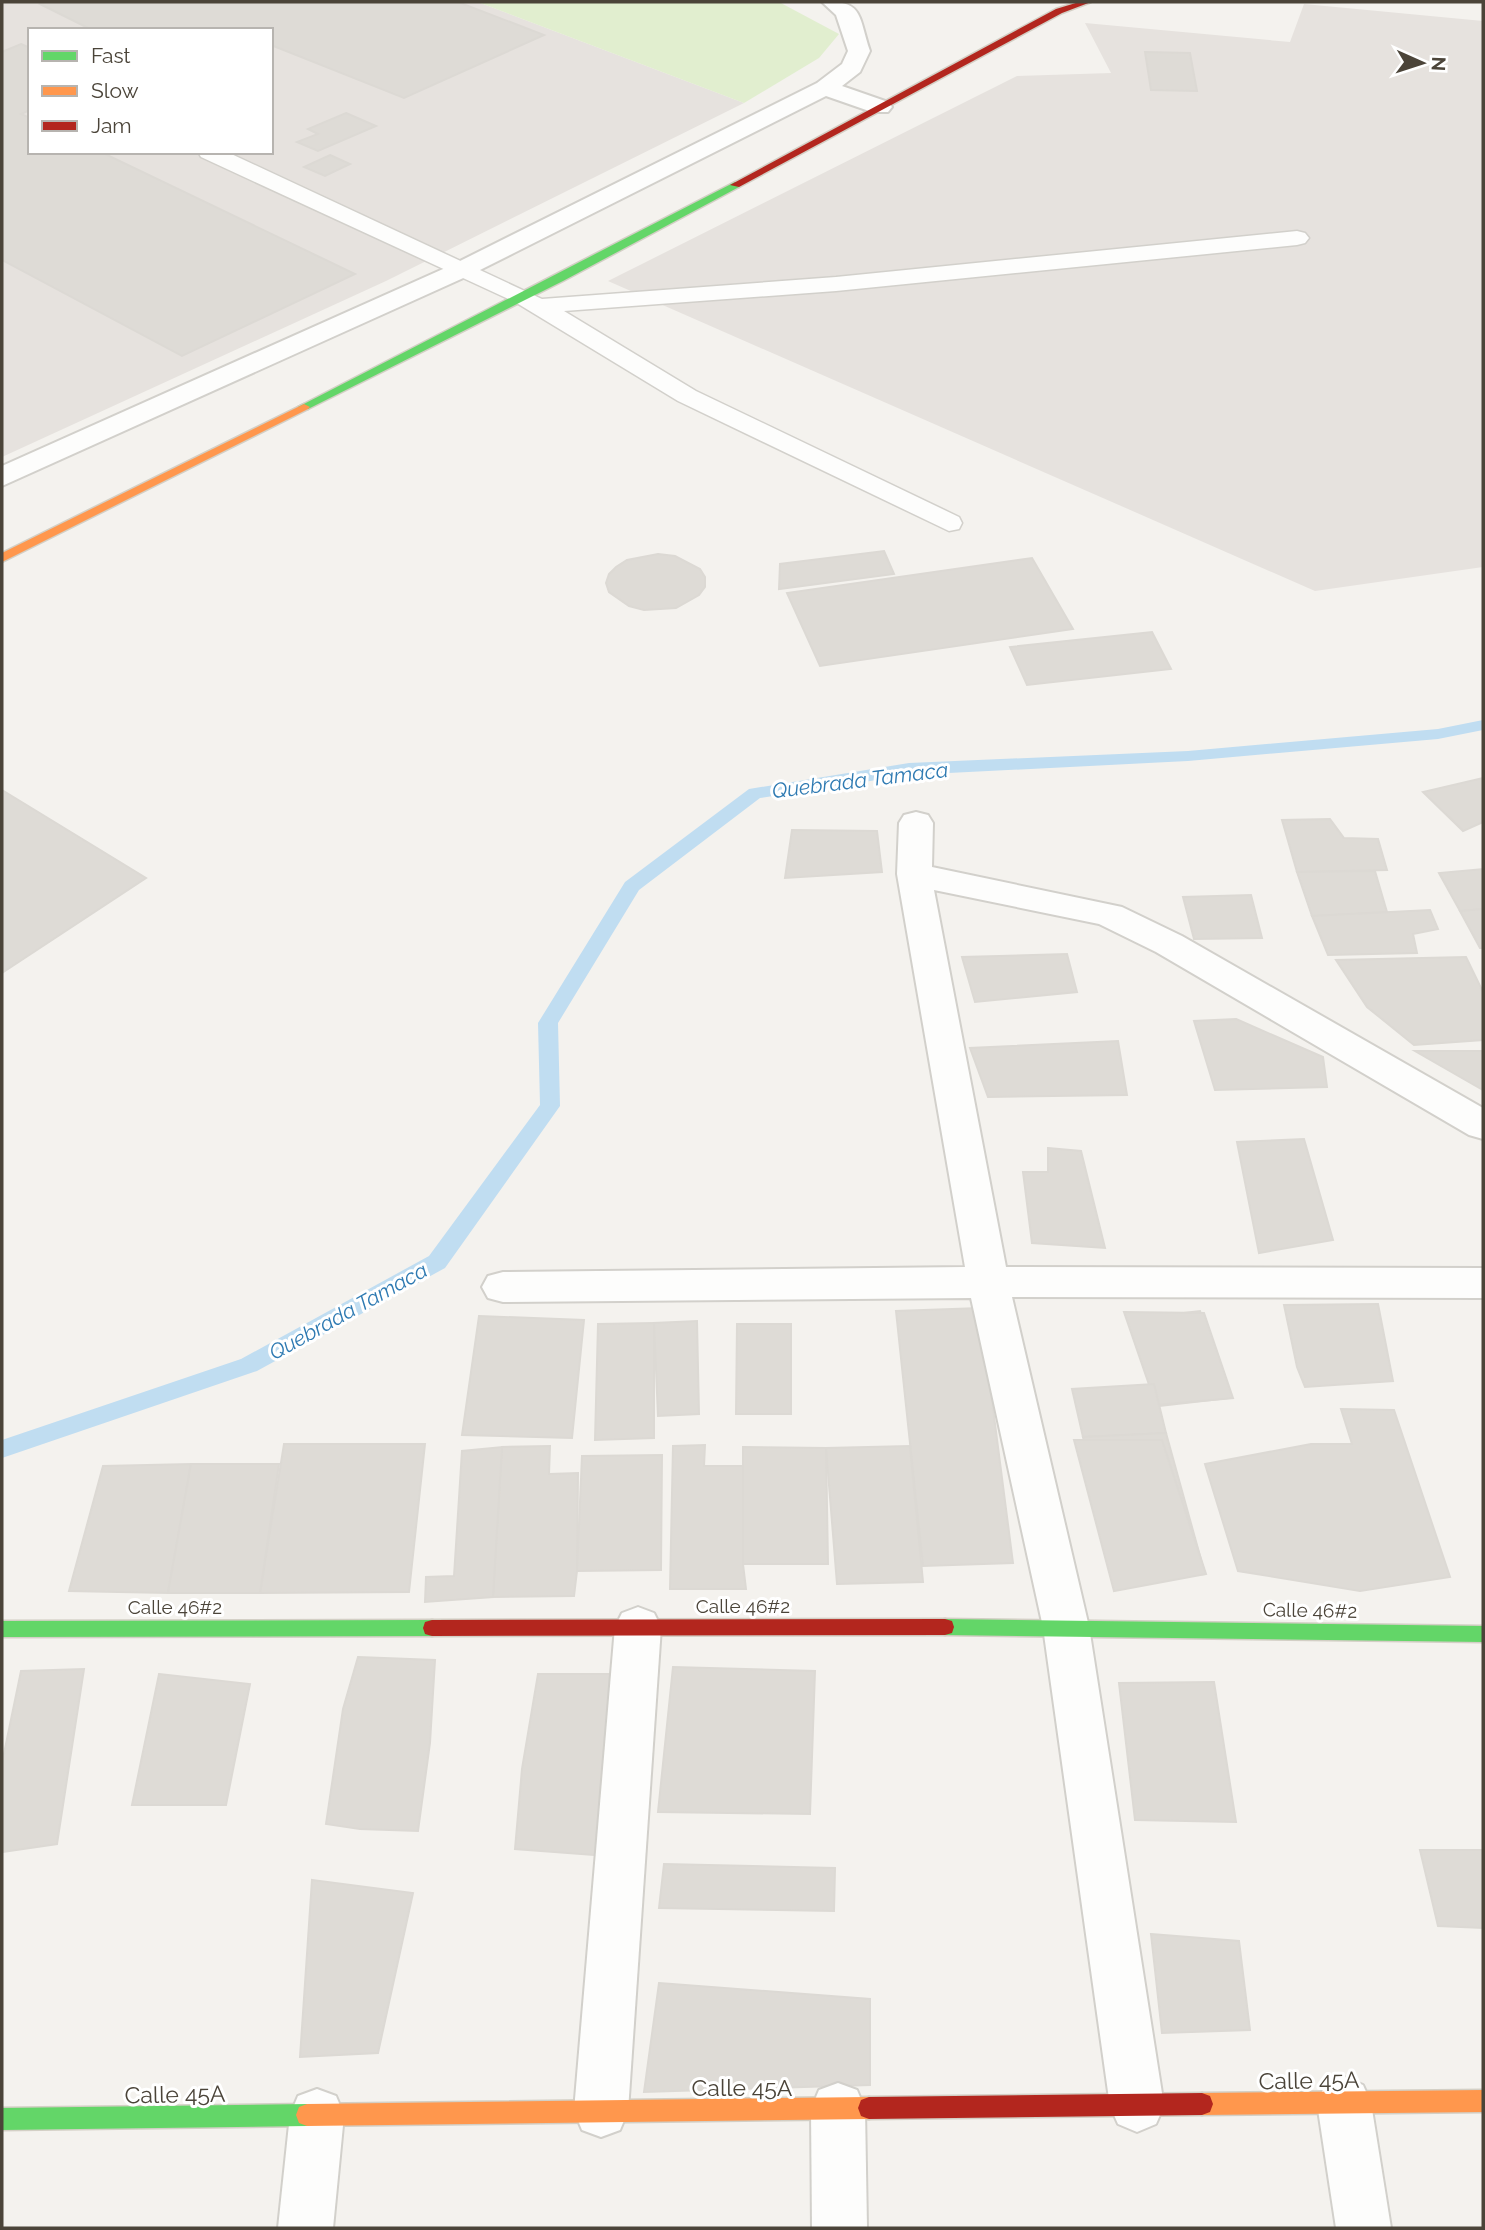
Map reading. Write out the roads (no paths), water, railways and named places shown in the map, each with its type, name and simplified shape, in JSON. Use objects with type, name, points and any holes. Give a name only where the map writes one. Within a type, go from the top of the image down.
[{"type":"street","points":[[2,477],[461,270],[825,88],[852,67],[859,51],[846,12],[833,2]]},
{"type":"street","points":[[2,558],[531,301],[1059,10],[1087,2]]},
{"type":"street","points":[[825,88],[880,107]]},
{"type":"street","points":[[916,823],[914,874],[988,1282],[1066,1627],[1137,2106]]},
{"type":"street","points":[[914,874],[1109,915],[1169,944],[1483,1125]]},
{"type":"street","points":[[503,1287],[988,1282],[1483,1283]]},
{"type":"street","points":[[601,2111],[638,1627]]},
{"type":"street","name":"Calle 46#2","points":[[2,1629],[1066,1627],[1483,1634]]},
{"type":"street","name":"Calle 45A","points":[[2,2119],[1483,2101]]},
{"type":"street","points":[[1344,2103],[1364,2228]]},
{"type":"street","points":[[838,2109],[840,2228]]},
{"type":"street","points":[[305,2228],[317,2115]]},
{"type":"lane","points":[[213,154],[531,301],[687,396],[949,523]]},
{"type":"lane","points":[[531,301],[836,284],[1297,238]]},
{"type":"waterway","name":"Quebrada Tamaca","points":[[2,1449],[249,1365],[437,1262],[550,1106],[548,1023],[632,886],[755,793],[909,769],[1188,756],[1438,734],[1483,725]]}]
